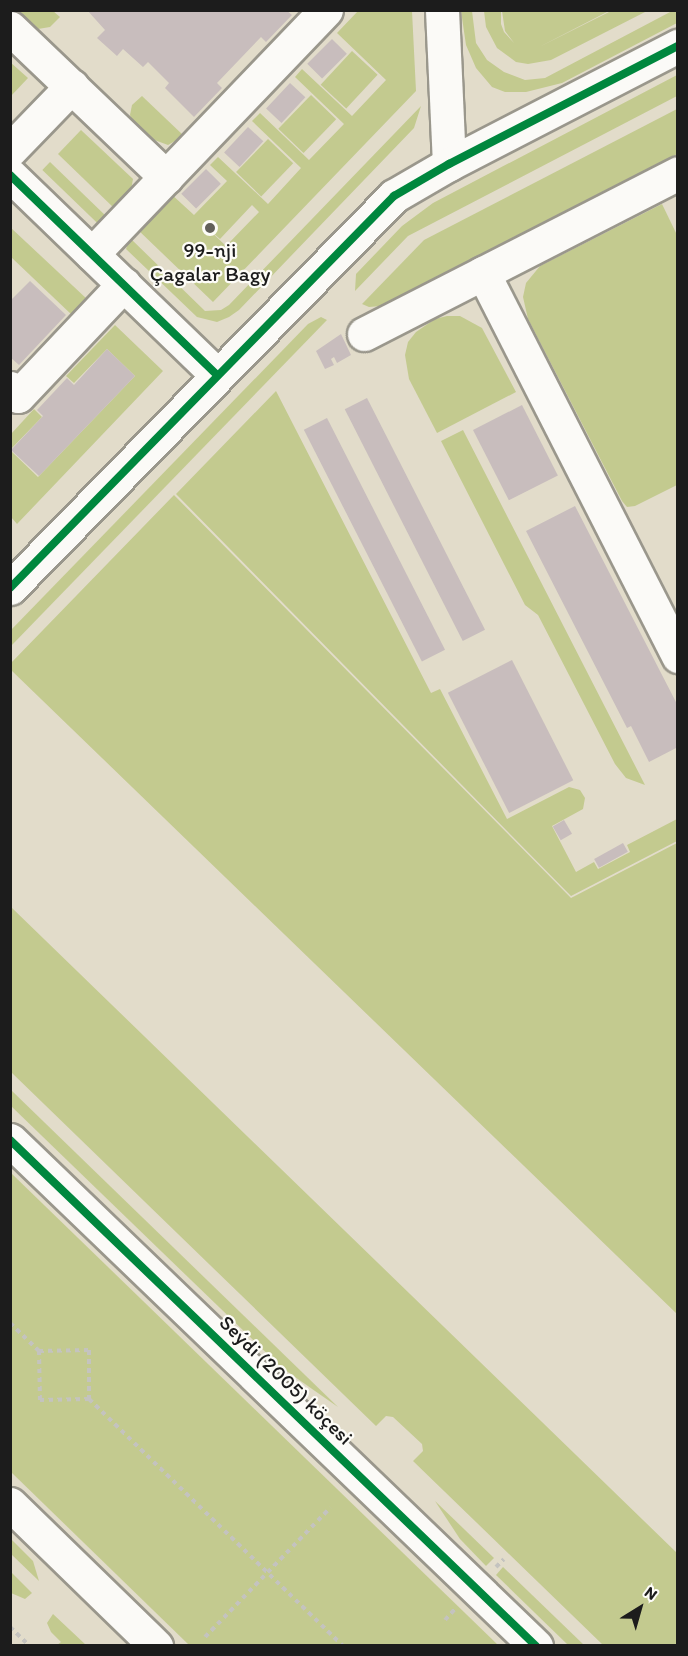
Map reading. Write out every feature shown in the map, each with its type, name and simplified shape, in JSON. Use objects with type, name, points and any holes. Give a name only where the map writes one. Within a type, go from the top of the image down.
[{"type":"street","points":[[92,254],[326,10]]},
{"type":"street","points":[[442,10],[449,164]]},
{"type":"street","points":[[10,28],[166,177]]},
{"type":"street","points":[[10,588],[394,196],[449,164],[678,46]]},
{"type":"street","points":[[10,150],[72,86]]},
{"type":"street","points":[[364,333],[678,173]]},
{"type":"street","points":[[10,175],[217,375]]},
{"type":"street","points":[[483,273],[678,656]]},
{"type":"street","points":[[10,388],[18,396],[124,284]]},
{"type":"street","name":"Seýdi (2005) köçesi","points":[[10,1140],[537,1646]]},
{"type":"street","points":[[10,1503],[156,1646]]},
{"type":"path","points":[[10,1323],[39,1351],[40,1400],[89,1399]]},
{"type":"path","points":[[39,1351],[88,1350],[89,1399],[343,1646]]},
{"type":"path","points":[[205,1636],[330,1508]]},
{"type":"path","points":[[445,1620],[457,1608]]},
{"type":"path","points":[[10,1627],[30,1646]]},
{"type":"green space","points":[[17,11],[53,11],[60,17],[50,27],[38,29]]},
{"type":"green space","points":[[358,11],[412,11],[416,91],[213,302],[136,228],[170,193],[194,215],[227,181],[210,165],[218,157],[268,204],[301,168],[252,121],[260,113],[309,160],[344,124],[295,77],[302,69],[352,116],[386,80],[337,33]],"holes":[[[252,205],[259,212],[226,246],[204,225],[220,239]]]},
{"type":"green space","points":[[461,11],[472,11],[476,43],[487,60],[504,72],[525,80],[545,78],[672,11],[677,11],[677,23],[562,83],[526,92],[505,92],[492,87],[476,68],[466,45]]},
{"type":"green space","points":[[484,11],[501,11],[501,24],[504,32],[514,43],[505,31],[502,11],[609,11],[539,47],[611,11],[647,11],[551,60],[528,64],[516,62],[497,48],[486,27]]},
{"type":"green space","points":[[352,51],[378,75],[346,109],[321,85]]},
{"type":"green space","points":[[10,62],[28,78],[11,96],[10,96]]},
{"type":"green space","points":[[677,75],[677,96],[408,236],[355,291],[356,274],[402,226],[433,203]]},
{"type":"green space","points":[[311,95],[336,119],[304,153],[278,129]]},
{"type":"green space","points":[[142,96],[184,136],[168,145],[149,138],[133,123],[130,115],[132,105]]},
{"type":"green space","points":[[421,106],[414,128],[239,310],[229,317],[217,322],[197,317],[126,249],[130,238],[205,311],[221,310],[229,305]]},
{"type":"green space","points":[[677,109],[677,154],[381,306],[369,307],[362,304],[424,240]]},
{"type":"green space","points":[[81,130],[133,179],[131,190],[115,209],[58,154]]},
{"type":"green space","points":[[268,139],[293,163],[261,196],[236,172]]},
{"type":"green space","points":[[50,162],[108,218],[101,226],[42,170]]},
{"type":"green space","points":[[662,204],[677,235],[677,485],[635,506],[627,507],[528,319],[523,297],[526,283],[540,266]]},
{"type":"green space","points":[[10,227],[88,300],[73,316],[11,257]]},
{"type":"green space","points":[[460,316],[482,328],[516,392],[437,433],[409,379],[405,355],[408,342],[416,332],[435,319]]},
{"type":"green space","points":[[321,317],[327,320],[11,646],[11,630],[308,324]]},
{"type":"green space","points":[[115,325],[163,371],[17,524],[11,517],[11,451],[38,477],[135,376],[107,349],[74,383],[66,376]]},
{"type":"green space","points":[[276,391],[431,693],[440,689],[507,819],[569,787],[580,790],[585,798],[583,809],[552,826],[576,872],[594,862],[598,869],[630,852],[627,845],[677,819],[677,841],[571,896],[176,494]]},
{"type":"green space","points":[[34,409],[42,417],[11,449],[11,434]]},
{"type":"green space","points":[[463,430],[645,785],[626,778],[615,764],[538,615],[525,605],[441,441]]},
{"type":"green space","points":[[174,495],[571,898],[677,843],[677,1314],[11,670],[11,663]]},
{"type":"green space","points":[[11,907],[677,1553],[677,1645],[603,1645],[413,1461],[423,1451],[422,1444],[393,1417],[386,1416],[376,1426],[11,1072]]},
{"type":"green space","points":[[11,1090],[338,1407],[282,1368],[11,1106]]},
{"type":"green space","points":[[11,1173],[498,1645],[189,1645],[11,1472]]},
{"type":"green space","points":[[435,1501],[494,1558],[486,1566],[460,1539]]},
{"type":"green space","points":[[10,1538],[33,1561],[39,1581],[11,1554]]},
{"type":"green space","points":[[503,1567],[584,1645],[568,1645],[496,1575]]},
{"type":"green space","points":[[11,1572],[32,1593],[25,1599],[11,1593]]},
{"type":"green space","points":[[53,1614],[86,1645],[57,1645],[61,1642],[51,1632],[47,1623]]},
{"type":"building","points":[[87,10],[286,10],[292,15],[266,42],[261,37],[217,83],[222,88],[194,117],[165,88],[169,83],[148,62],[143,67],[123,49],[117,56],[97,38],[105,30]]},
{"type":"building","points":[[332,39],[347,54],[322,79],[307,64]]},
{"type":"building","points":[[290,83],[305,97],[281,123],[266,109]]},
{"type":"building","points":[[248,127],[263,141],[239,167],[224,153]]},
{"type":"building","points":[[206,169],[221,184],[196,209],[181,194]]},
{"type":"building","points":[[30,281],[66,315],[19,365],[10,357],[10,301]]},
{"type":"building","points":[[341,334],[351,355],[337,363],[334,357],[331,359],[334,365],[325,369],[316,351]]},
{"type":"building","points":[[107,349],[135,376],[39,476],[11,450],[43,416],[37,410],[67,378],[74,385]]},
{"type":"building","points":[[367,398],[485,630],[463,641],[345,409]]},
{"type":"building","points":[[522,405],[558,475],[509,500],[473,430]]},
{"type":"building","points":[[327,418],[445,650],[422,661],[304,430]]},
{"type":"building","points":[[575,506],[678,706],[678,747],[649,762],[631,726],[627,728],[526,531]]},
{"type":"building","points":[[512,660],[573,780],[509,813],[448,693]]},
{"type":"building","points":[[564,820],[572,834],[561,840],[553,826]]},
{"type":"building","points":[[623,843],[628,852],[599,868],[594,859]]},
{"type":"cycle path","points":[[10,588],[394,196],[449,164],[678,46]]},
{"type":"cycle path","points":[[10,175],[217,375]]},
{"type":"cycle path","points":[[10,1140],[536,1646]]},
{"type":"place","name":"99-nji Çagalar Bagy","points":[[210,228]]}]
